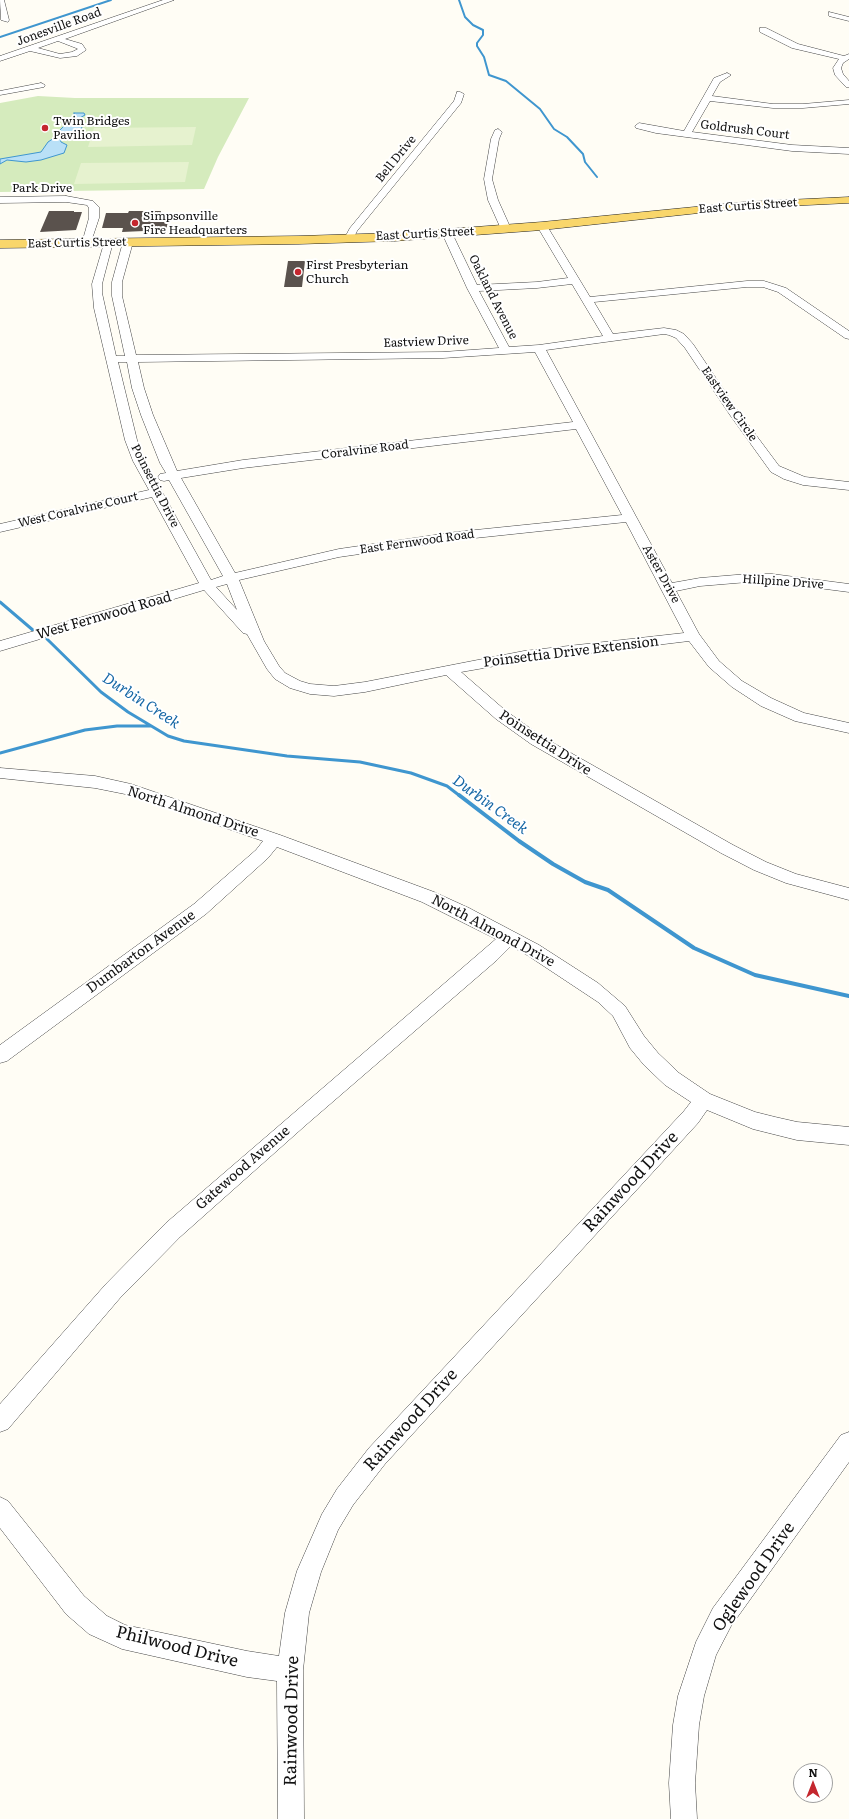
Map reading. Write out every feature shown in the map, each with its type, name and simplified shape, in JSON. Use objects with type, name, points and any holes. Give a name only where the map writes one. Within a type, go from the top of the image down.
[{"type":"main road","name":"East Curtis Street","points":[[0,244],[349,239],[447,234],[542,226],[745,205],[849,200]]},
{"type":"street","points":[[0,0],[4,20]]},
{"type":"street","points":[[154,0],[166,1]]},
{"type":"street","name":"Jonesville Road","points":[[0,59],[166,1]]},
{"type":"street","points":[[832,14],[849,19]]},
{"type":"street","points":[[763,30],[795,46],[847,57]]},
{"type":"street","points":[[31,49],[60,56],[74,54],[82,50],[79,46],[58,40]]},
{"type":"street","points":[[847,57],[838,66],[838,72],[849,85]]},
{"type":"street","points":[[687,134],[717,80],[726,75]]},
{"type":"street","points":[[0,83],[3,85],[1,93],[41,85]]},
{"type":"street","name":"Bell Drive","points":[[349,239],[353,230],[458,101],[460,94]]},
{"type":"street","points":[[708,98],[773,106],[803,106],[849,102]]},
{"type":"street","name":"Goldrush Court","points":[[639,126],[656,130],[806,149],[849,151]]},
{"type":"street","points":[[498,132],[494,139],[488,179],[493,200],[506,229]]},
{"type":"street","name":"Park Drive","points":[[0,200],[66,200],[90,203],[94,207],[94,218],[87,243]]},
{"type":"street","points":[[542,226],[610,338]]},
{"type":"street","name":"Oakland Avenue","points":[[447,234],[472,288],[506,350]]},
{"type":"street","name":"Poinsettia Drive","points":[[108,242],[97,284],[97,293],[111,359],[131,440],[139,461],[207,585],[255,637]]},
{"type":"street","name":"Poinsettia Drive","points":[[128,242],[117,282],[117,296],[138,388],[154,435],[161,453],[173,476],[231,578],[255,637],[274,669],[280,676],[289,682],[310,689],[334,691],[348,690],[449,670],[501,715],[536,740],[721,845],[760,866],[792,879],[849,894]]},
{"type":"street","points":[[472,288],[576,280]]},
{"type":"street","points":[[587,300],[747,284],[764,284],[782,290],[849,336]]},
{"type":"street","name":"Eastview Circle","points":[[610,338],[664,331],[672,332],[680,336],[689,346],[734,413],[775,469],[802,481],[849,486]]},
{"type":"street","name":"Eastview Drive","points":[[111,359],[410,357],[539,348],[610,338]]},
{"type":"street","name":"Aster Drive","points":[[539,348],[669,588],[693,636],[714,664],[724,674],[749,693],[766,702],[800,717],[849,728]]},
{"type":"street","name":"Coralvine Road","points":[[150,480],[243,464],[581,425]]},
{"type":"street","name":"West Coralvine Court","points":[[0,528],[157,492]]},
{"type":"street","name":"East Fernwood Road","points":[[207,585],[231,578],[361,550],[456,536],[630,518]]},
{"type":"street","name":"Hillpine Drive","points":[[669,588],[700,582],[748,578],[772,578],[849,588]]},
{"type":"street","name":"West Fernwood Road","points":[[0,646],[207,585]]},
{"type":"street","name":"Poinsettia Drive Extension","points":[[449,670],[524,656],[693,636]]},
{"type":"street","name":"North Almond Drive","points":[[0,773],[95,782],[131,790],[274,839],[428,896],[539,954],[604,997],[618,1011],[637,1042],[651,1060],[672,1079],[703,1100],[753,1120],[775,1126],[797,1131],[849,1136]]},
{"type":"street","name":"Dumbarton Avenue","points":[[0,1055],[200,909],[262,854],[274,839]]},
{"type":"street","name":"Gatewood Avenue","points":[[0,1421],[113,1291],[173,1230],[491,955],[509,937]]},
{"type":"street","name":"Rainwood Drive","points":[[291,1819],[290,1670],[297,1613],[309,1571],[330,1522],[359,1477],[377,1456],[691,1117],[703,1100]]},
{"type":"street","name":"Oglewood Drive","points":[[684,1819],[682,1784],[686,1725],[691,1696],[705,1651],[722,1617],[849,1443]]},
{"type":"street","name":"Philwood Drive","points":[[0,1509],[75,1605],[98,1625],[122,1636],[247,1664],[290,1670]]},
{"type":"green space","points":[[38,96],[75,98],[249,98],[218,157],[204,189],[0,192],[0,103]]},
{"type":"green space","points":[[196,127],[192,145],[88,147],[94,128]]},
{"type":"green space","points":[[189,162],[185,182],[74,184],[81,163]]},
{"type":"water","points":[[74,113],[84,113],[85,115],[78,119],[84,123],[78,135],[65,136],[60,139],[61,142],[67,145],[64,153],[41,160],[26,162],[7,160],[0,164],[0,159],[41,152],[48,142],[60,134],[58,132],[68,122],[75,120]]},
{"type":"building","points":[[49,211],[82,212],[76,230],[40,232]]},
{"type":"building","name":"Simpsonville Fire Headquarters","points":[[129,211],[161,211],[159,218],[169,218],[166,230],[122,232],[123,228],[102,228],[106,213],[128,213]]},
{"type":"building","name":"First Presbyterian Church","points":[[288,261],[305,261],[302,287],[284,287]]},
{"type":"waterway","points":[[0,37],[111,0]]},
{"type":"waterway","points":[[459,0],[465,17],[473,25],[483,30],[483,35],[477,43],[477,46],[484,57],[489,75],[506,81],[540,109],[554,129],[567,137],[583,154],[585,162],[597,177]]},
{"type":"waterway","name":"Durbin Creek","points":[[0,602],[34,631]]},
{"type":"waterway","name":"Durbin Creek","points":[[47,639],[101,692],[128,712],[168,736],[184,741],[287,756],[360,762],[411,773],[447,786],[460,796]]},
{"type":"waterway","points":[[0,753],[85,730],[117,726],[151,726]]},
{"type":"waterway","name":"Durbin Creek","points":[[459,795],[519,841],[553,864],[585,882],[608,890],[694,948],[755,975],[849,996]]},
{"type":"place","name":"Twin Bridges Pavilion","points":[[45,128]]},
{"type":"place","name":"Simpsonville Fire Headquarters","points":[[135,223]]},
{"type":"place","name":"First Presbyterian Church","points":[[298,272]]}]
